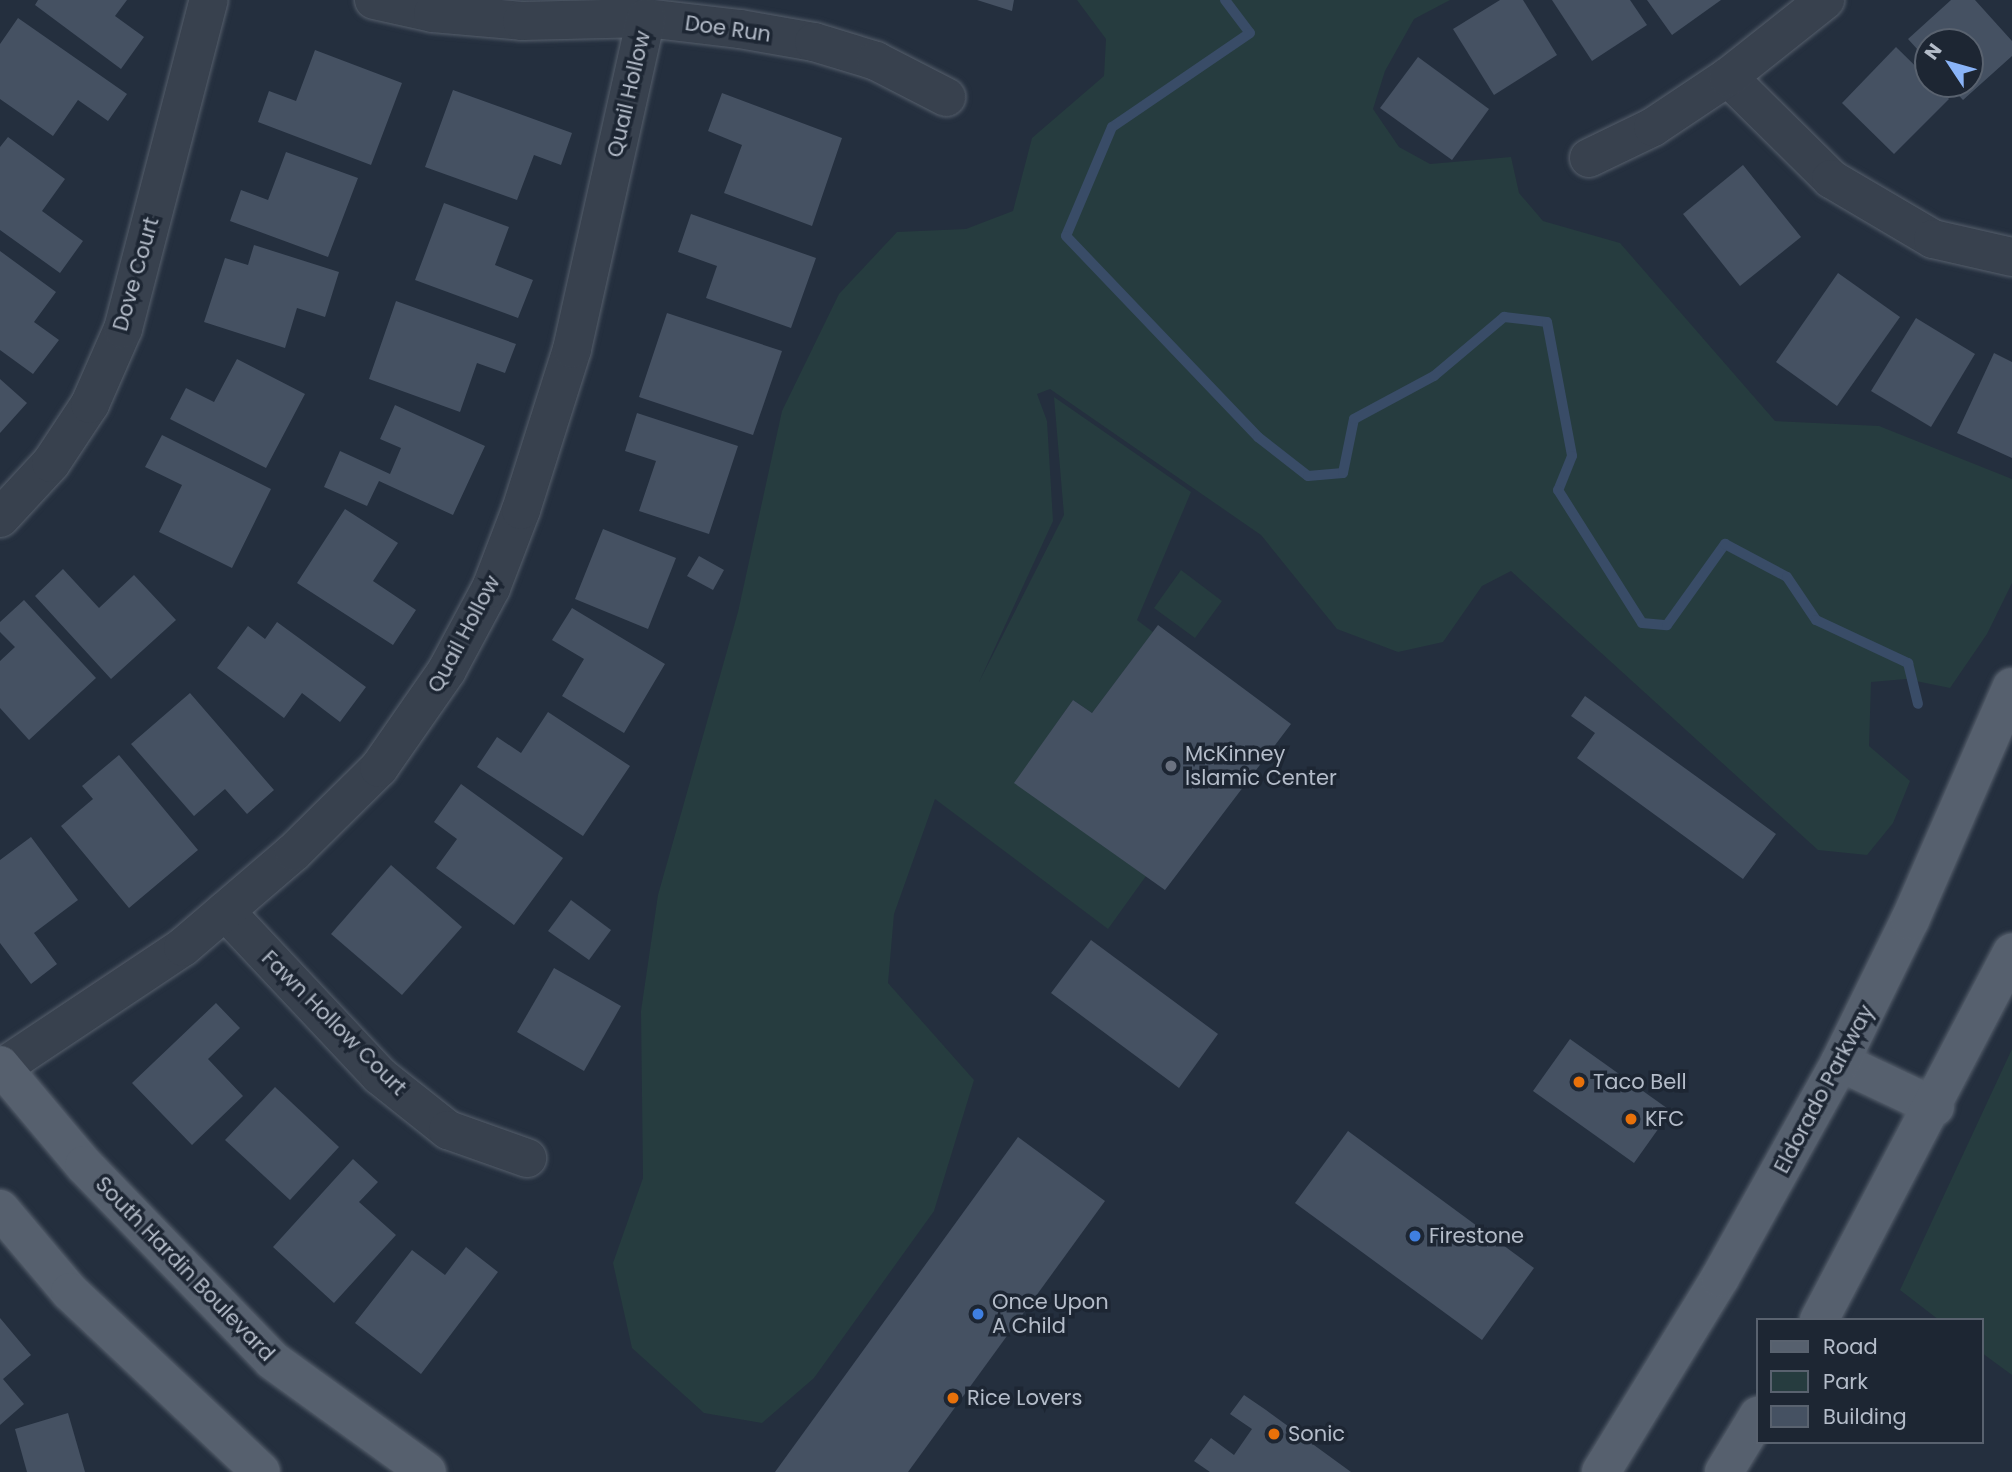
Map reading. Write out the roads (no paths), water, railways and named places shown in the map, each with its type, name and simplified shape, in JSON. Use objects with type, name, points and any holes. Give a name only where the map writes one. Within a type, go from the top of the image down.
[{"type":"main road","name":"Eldorado Parkway","points":[[1601,1472],[1657,1385],[1840,1062],[2002,741],[2012,687]]},
{"type":"main road","points":[[1820,1318],[1935,1107],[2012,953]]},
{"type":"main road","points":[[1840,1062],[1935,1107]]},
{"type":"main road","name":"South Hardin Boulevard","points":[[1,1067],[84,1166],[272,1360],[427,1472]]},
{"type":"main road","points":[[0,1209],[70,1292],[261,1472]]},
{"type":"main road","points":[[1632,1472],[1645,1443],[1657,1385]]},
{"type":"main road","points":[[1724,1472],[1756,1419]]},
{"type":"street","name":"Dove Court","points":[[0,517],[51,463],[84,414],[123,329],[209,0]]},
{"type":"street","name":"Doe Run","points":[[374,0],[433,13],[522,21],[646,18],[814,42],[876,61],[946,97]]},
{"type":"street","points":[[1589,158],[1653,127],[1728,77],[1825,0]]},
{"type":"street","name":"Quail Hollow","points":[[1,1067],[183,947],[294,852],[386,759],[447,670],[491,588],[572,349],[646,18]]},
{"type":"street","points":[[1728,77],[1831,179],[1933,239],[2012,257]]},
{"type":"street","name":"Fawn Hollow Court","points":[[225,911],[380,1076],[448,1130],[527,1158]]},
{"type":"waterway","points":[[1225,0],[1250,33],[1112,127],[1066,236],[1258,437],[1308,476],[1343,473],[1354,419],[1434,376],[1504,317],[1547,322],[1572,456],[1558,490],[1642,623],[1667,625],[1725,544],[1787,577],[1816,620],[1908,663],[1918,704]]},
{"type":"place","name":"McKinney Islamic Center","points":[[1171,766]]},
{"type":"place","name":"Taco Bell","points":[[1579,1082]]},
{"type":"place","name":"KFC","points":[[1631,1119]]},
{"type":"place","name":"Firestone","points":[[1415,1236]]},
{"type":"place","name":"Once Upon A Child","points":[[978,1314]]},
{"type":"place","name":"Rice Lovers","points":[[953,1398]]},
{"type":"place","name":"Sonic","points":[[1274,1434]]}]
